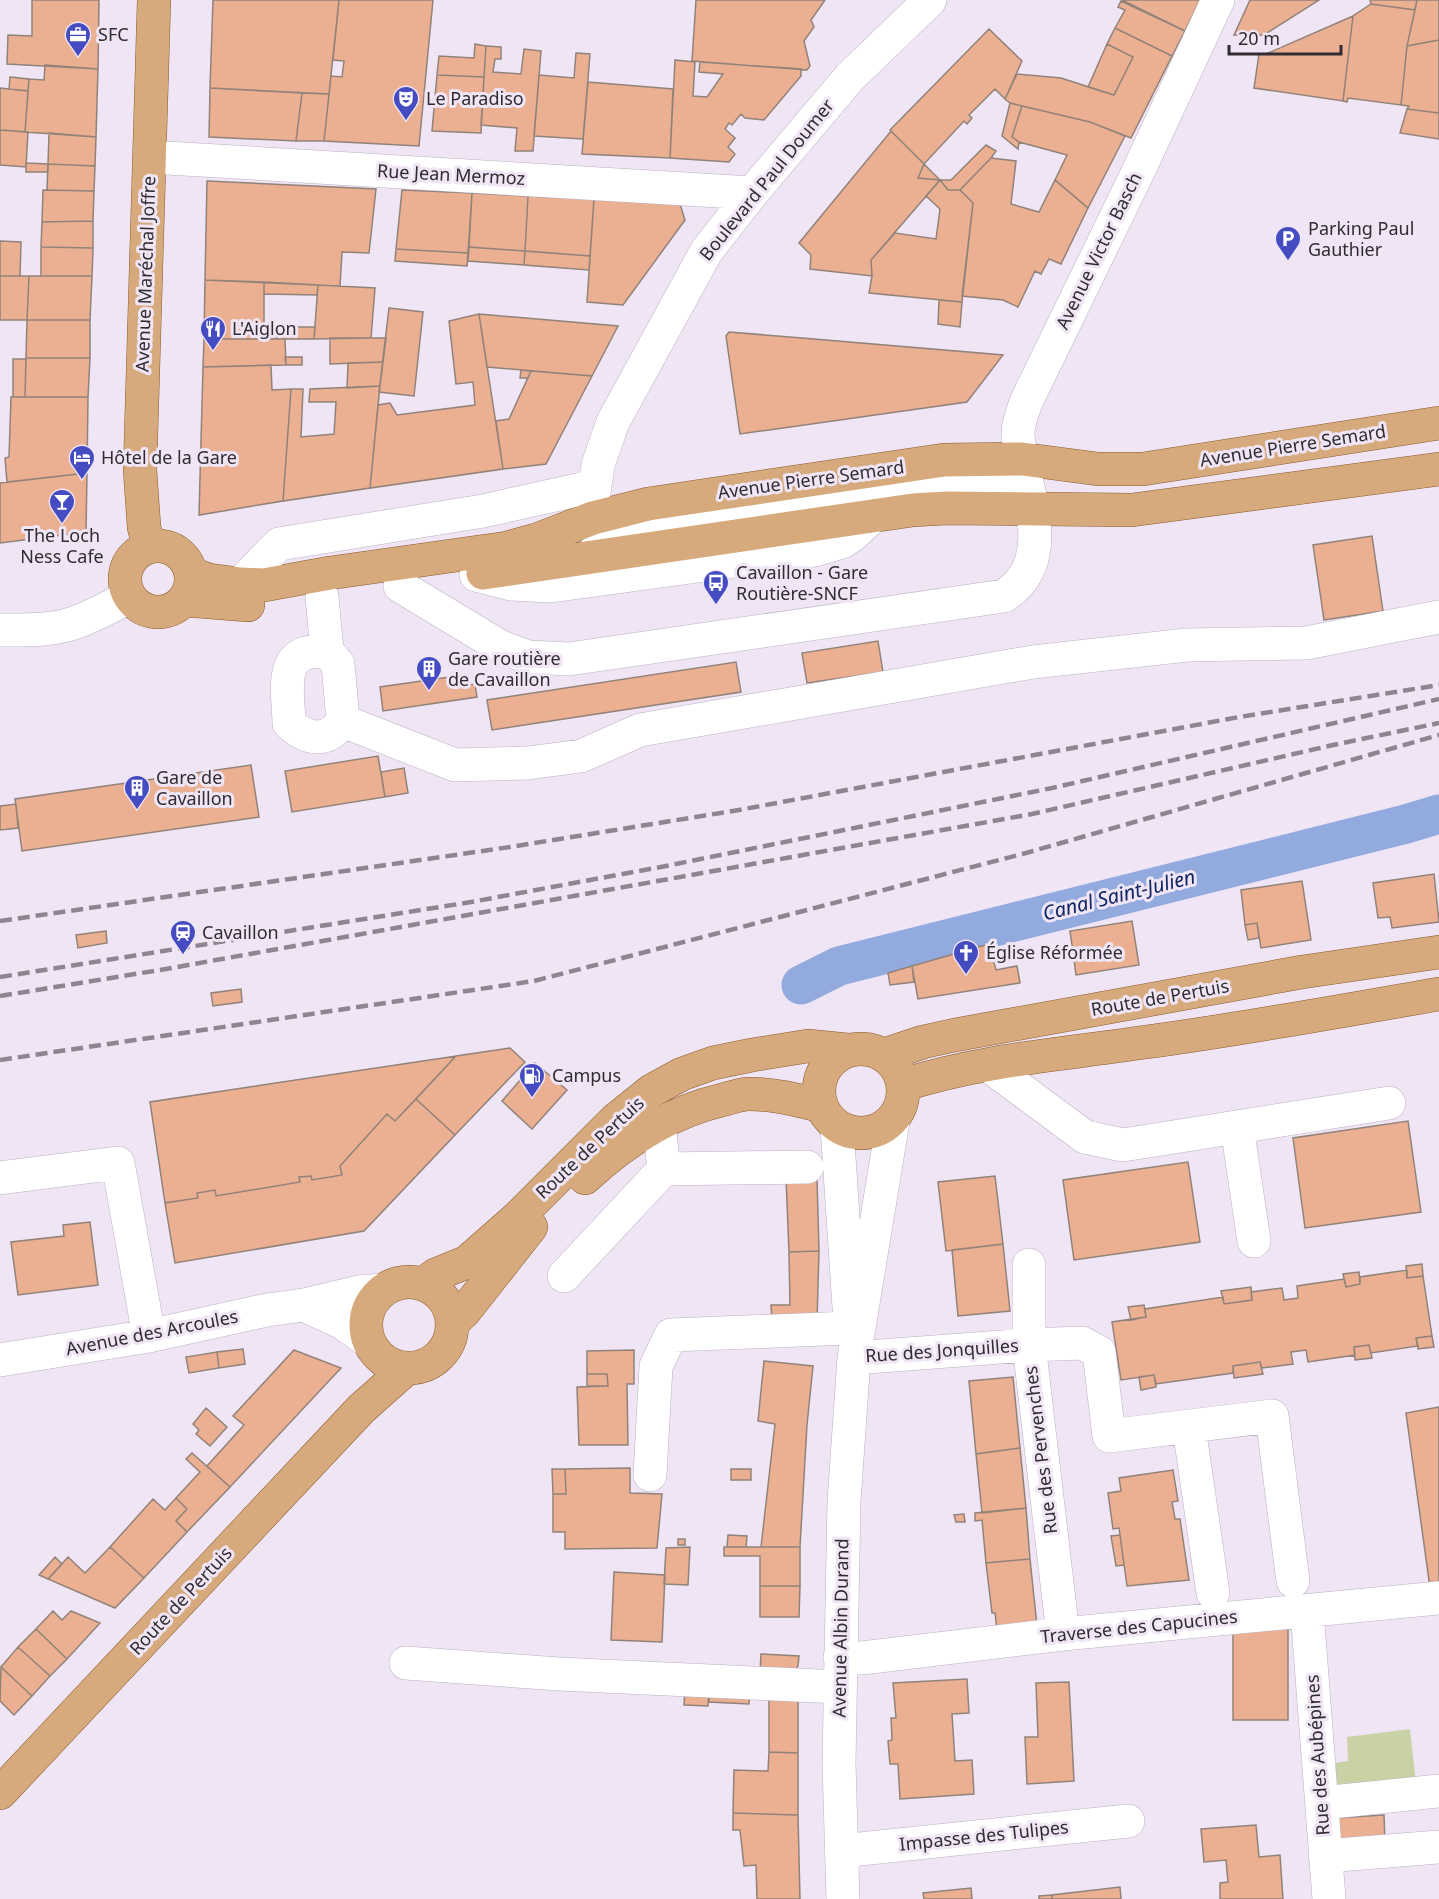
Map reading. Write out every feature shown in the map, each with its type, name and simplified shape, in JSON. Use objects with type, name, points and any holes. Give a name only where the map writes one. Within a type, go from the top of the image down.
[{"type":"main road","name":"Avenue Maréchal Joffre","points":[[149,547],[144,527],[140,470],[154,0]]},
{"type":"main road","name":"Avenue Pierre Semard","points":[[188,587],[209,580],[264,585],[330,573],[507,548],[537,540],[593,518],[648,504],[944,460],[1022,459],[1098,468],[1143,469],[1439,423]]},
{"type":"main road","points":[[188,587],[242,606],[400,586],[873,516],[947,508],[1132,510],[1439,469]]},
{"type":"main road","points":[[160,546],[180,554],[187,563],[188,587],[175,609],[162,613],[149,612],[129,597],[124,573],[129,561],[138,552],[149,547],[160,546]]},
{"type":"main road","name":"Route de Pertuis","points":[[884,1055],[923,1041],[955,1035],[1302,972],[1439,952]]},
{"type":"main road","points":[[903,1085],[940,1073],[1236,1030],[1439,994]]},
{"type":"main road","name":"Route de Pertuis","points":[[423,1284],[435,1275],[467,1262],[518,1217],[615,1120],[651,1091],[682,1074],[752,1055],[808,1046],[848,1050]]},
{"type":"main road","points":[[869,1049],[884,1055],[895,1065],[903,1085],[901,1107],[893,1120],[880,1130],[866,1134],[850,1133],[829,1116],[818,1092],[822,1074],[832,1062],[848,1050],[869,1049]]},
{"type":"main road","name":"Route de Pertuis","points":[[452,1323],[464,1312],[529,1229],[612,1153],[659,1124],[702,1104],[747,1094],[783,1096],[829,1116]]},
{"type":"main road","points":[[361,1409],[369,1374],[370,1343],[366,1327],[368,1313],[374,1300],[384,1290],[396,1284],[410,1282],[423,1284],[435,1290],[444,1299],[450,1311],[452,1323],[447,1344],[434,1360],[421,1367],[406,1369],[392,1365],[380,1357],[370,1343]]},
{"type":"main road","name":"Route de Pertuis","points":[[0,1793],[361,1409],[406,1369]]},
{"type":"street","name":"Boulevard Paul Doumer","points":[[593,518],[598,465],[613,422],[706,252],[752,193],[850,77],[930,0]]},
{"type":"street","name":"Avenue Victor Basch","points":[[400,586],[501,647],[528,657],[569,659],[1004,596],[1016,588],[1026,575],[1034,552],[1035,537],[1033,509],[1018,432],[1026,402],[1137,174],[1218,0]]},
{"type":"street","name":"Rue Jean Mermoz","points":[[150,157],[752,193]]},
{"type":"street","points":[[575,560],[640,532],[898,492],[946,488],[992,489],[1010,477],[1022,459]]},
{"type":"street","points":[[240,584],[279,544],[483,511],[595,486]]},
{"type":"street","points":[[476,574],[511,584],[551,586],[815,550],[842,542],[854,534],[898,492]]},
{"type":"street","points":[[0,630],[72,624],[129,597]]},
{"type":"street","points":[[322,597],[327,651],[338,664],[343,721],[335,732],[310,737],[299,732],[290,723],[289,671],[293,661],[304,653],[327,651]]},
{"type":"street","points":[[343,721],[455,765],[528,763],[580,756],[640,730],[1033,662],[1187,645],[1306,643],[1439,617]]},
{"type":"street","points":[[988,1065],[1085,1137],[1123,1145],[1389,1103]]},
{"type":"street","name":"Avenue Albin Durand","points":[[829,1116],[852,1343]]},
{"type":"street","name":"Avenue Albin Durand","points":[[843,1899],[840,1672],[844,1502],[852,1343],[893,1120]]},
{"type":"street","points":[[659,1124],[664,1169]]},
{"type":"street","points":[[1237,1127],[1254,1241]]},
{"type":"street","points":[[0,1178],[118,1162],[149,1336]]},
{"type":"street","points":[[564,1276],[664,1169],[807,1167]]},
{"type":"street","name":"Rue des Pervenches","points":[[1029,1264],[1029,1345],[1063,1634]]},
{"type":"street","name":"Avenue des Arcoules","points":[[0,1360],[149,1336],[267,1310],[303,1305],[359,1292],[384,1290]]},
{"type":"street","points":[[303,1305],[343,1323],[370,1343]]},
{"type":"street","name":"Rue des Jonquilles","points":[[650,1475],[656,1366],[671,1335],[852,1343],[1029,1345],[1082,1343],[1099,1352],[1108,1436],[1189,1426]]},
{"type":"street","points":[[1214,1593],[1189,1426],[1272,1416],[1293,1581]]},
{"type":"street","name":"Traverse des Capucines","points":[[406,1663],[559,1674],[840,1672],[862,1658],[1063,1634],[1439,1598]]},
{"type":"street","name":"Rue des Aubépines","points":[[1307,1611],[1329,1899]]},
{"type":"street","points":[[1322,1803],[1439,1791]]},
{"type":"street","name":"Impasse des Tulipes","points":[[841,1851],[1128,1821]]},
{"type":"street","points":[[1325,1856],[1439,1847]]},
{"type":"green space","points":[[1410,1729],[1416,1783],[1337,1791],[1335,1763],[1348,1761],[1347,1737]]},
{"type":"building","points":[[32,0],[99,0],[98,69],[7,64],[8,35],[32,36]]},
{"type":"building","points":[[213,0],[339,0],[329,94],[210,88]]},
{"type":"building","points":[[339,0],[433,0],[419,146],[324,141],[331,76],[342,77],[344,61],[333,60]]},
{"type":"building","points":[[696,0],[825,0],[811,20],[814,27],[804,41],[810,66],[807,70],[692,61]]},
{"type":"building","points":[[1122,0],[1200,0],[1185,31]]},
{"type":"building","points":[[1250,0],[1319,0],[1264,35],[1234,35]]},
{"type":"building","points":[[1370,0],[1417,0],[1415,10],[1371,4]]},
{"type":"building","points":[[1417,0],[1439,0],[1439,40],[1407,46]]},
{"type":"building","points":[[1121,1],[1185,31],[1172,56],[1115,28],[1125,10],[1118,7]]},
{"type":"building","points":[[1371,4],[1415,10],[1407,46],[1401,105],[1348,98],[1347,102],[1343,101],[1353,16]]},
{"type":"building","points":[[1353,16],[1343,101],[1254,88],[1259,54],[1266,54]]},
{"type":"building","points":[[1115,28],[1172,56],[1131,138],[1090,122],[1010,103],[1005,99],[1017,74],[1061,78],[1114,95],[1133,57],[1107,44]]},
{"type":"building","points":[[989,29],[1022,61],[1005,99],[995,89],[969,115],[972,118],[967,124],[964,121],[924,164],[890,130]]},
{"type":"building","points":[[1439,40],[1439,113],[1407,109],[1409,106],[1401,105],[1407,46]]},
{"type":"building","points":[[475,44],[486,46],[484,77],[437,75],[439,56],[474,58]]},
{"type":"building","points":[[1107,44],[1133,57],[1114,95],[1088,87]]},
{"type":"building","points":[[486,46],[501,47],[501,59],[495,59],[493,72],[521,74],[524,49],[541,51],[533,151],[515,151],[517,128],[481,125]]},
{"type":"building","points":[[576,53],[590,54],[583,139],[534,136],[539,75],[574,78]]},
{"type":"building","points":[[675,60],[695,62],[693,96],[707,97],[723,74],[699,72],[700,62],[801,69],[801,76],[764,120],[745,118],[741,114],[732,125],[729,123],[725,129],[735,138],[728,147],[735,154],[729,162],[670,158]]},
{"type":"building","points":[[45,65],[98,69],[96,137],[25,132],[29,79],[44,80]]},
{"type":"building","points":[[437,75],[484,77],[481,133],[432,131]]},
{"type":"building","points":[[10,77],[29,79],[28,91],[9,89]]},
{"type":"building","points":[[588,82],[673,89],[670,158],[582,154]]},
{"type":"building","points":[[0,88],[28,91],[25,132],[0,130]]},
{"type":"building","points":[[210,88],[302,93],[296,141],[209,137]]},
{"type":"building","points":[[302,93],[329,94],[324,141],[296,141]]},
{"type":"building","points":[[1010,103],[1022,106],[1012,137],[1019,142],[1018,149],[1002,136]]},
{"type":"building","points":[[1022,106],[1090,122],[1125,136],[1088,208],[1055,180],[1067,155],[1019,142],[1012,137]]},
{"type":"building","points":[[1407,109],[1439,113],[1439,139],[1400,133]]},
{"type":"building","points":[[0,130],[28,132],[26,167],[0,165]]},
{"type":"building","points":[[891,131],[924,164],[918,178],[940,180],[871,260],[872,276],[810,269],[811,255],[799,243]]},
{"type":"building","points":[[49,133],[96,137],[95,166],[48,164]]},
{"type":"building","points":[[986,145],[996,151],[991,158],[960,190],[948,190],[940,180],[951,180]]},
{"type":"building","points":[[991,158],[1016,161],[1011,204],[1039,212],[1055,180],[1088,208],[1061,264],[1049,259],[1041,274],[1035,271],[1018,307],[1003,300],[962,296],[973,203],[960,190]]},
{"type":"building","points":[[26,163],[48,164],[48,172],[26,172]]},
{"type":"building","points":[[48,164],[95,166],[94,191],[47,190]]},
{"type":"building","points":[[924,164],[940,180],[918,178]]},
{"type":"building","points":[[940,180],[948,190],[960,190],[973,203],[962,302],[869,293],[872,276],[871,260],[895,233],[936,239],[940,209],[926,196]]},
{"type":"building","points":[[207,181],[376,189],[369,253],[342,252],[340,286],[205,280]]},
{"type":"building","points":[[43,190],[94,191],[93,221],[42,222]]},
{"type":"building","points":[[402,190],[472,193],[468,253],[396,249]]},
{"type":"building","points":[[472,193],[528,196],[525,251],[469,247]]},
{"type":"building","points":[[528,196],[594,199],[590,256],[525,251]]},
{"type":"building","points":[[594,199],[680,204],[685,220],[623,305],[587,302]]},
{"type":"building","points":[[93,221],[93,248],[41,247],[42,222]]},
{"type":"building","points":[[0,241],[21,242],[20,276],[0,276]]},
{"type":"building","points":[[41,247],[93,248],[92,276],[41,276]]},
{"type":"building","points":[[469,247],[525,251],[524,265],[468,261]]},
{"type":"building","points":[[396,249],[468,253],[467,266],[395,261]]},
{"type":"building","points":[[525,251],[590,256],[589,270],[524,265]]},
{"type":"building","points":[[0,276],[29,276],[27,320],[0,320]]},
{"type":"building","points":[[29,276],[92,276],[90,320],[27,320]]},
{"type":"building","points":[[205,280],[264,282],[264,327],[277,327],[277,339],[204,339]]},
{"type":"building","points":[[264,282],[318,285],[317,295],[264,294]]},
{"type":"building","points":[[318,285],[375,288],[371,338],[314,339]]},
{"type":"building","points":[[939,300],[962,302],[960,327],[938,324]]},
{"type":"building","points":[[389,308],[423,312],[414,396],[379,392]]},
{"type":"building","points":[[479,314],[618,326],[592,376],[487,367]]},
{"type":"building","points":[[479,314],[503,469],[370,488],[378,405],[390,403],[397,415],[475,405],[473,382],[456,384],[449,321]]},
{"type":"building","points":[[27,320],[90,320],[90,358],[26,358]]},
{"type":"building","points":[[277,327],[315,327],[314,339],[277,339]]},
{"type":"building","points":[[729,332],[1003,355],[967,402],[740,434],[726,336]]},
{"type":"building","points":[[330,338],[386,338],[383,362],[330,364]]},
{"type":"building","points":[[204,339],[285,339],[286,365],[203,367]]},
{"type":"building","points":[[285,357],[302,357],[302,365],[286,365]]},
{"type":"building","points":[[26,358],[90,358],[88,397],[25,397]]},
{"type":"building","points":[[13,359],[26,359],[25,397],[13,397]]},
{"type":"building","points":[[383,362],[380,386],[347,388],[348,363]]},
{"type":"building","points":[[271,365],[272,390],[291,389],[283,501],[199,515],[203,367]]},
{"type":"building","points":[[521,370],[531,371],[528,378],[520,378]]},
{"type":"building","points":[[531,371],[592,376],[546,464],[503,469],[496,421],[509,419]]},
{"type":"building","points":[[380,386],[370,488],[283,501],[291,389],[303,389],[301,437],[334,434],[336,402],[309,402],[310,389]]},
{"type":"building","points":[[11,397],[88,397],[87,473],[7,482],[5,458],[9,457]]},
{"type":"building","points":[[87,473],[86,532],[0,543],[0,483]]},
{"type":"building","points":[[1372,536],[1383,611],[1324,620],[1313,545]]},
{"type":"building","points":[[878,641],[883,672],[807,683],[802,653]]},
{"type":"building","points":[[736,662],[741,692],[492,730],[487,700]]},
{"type":"building","name":"Gare routière de Cavaillon","points":[[449,677],[451,688],[475,684],[477,697],[383,711],[380,687]]},
{"type":"building","points":[[378,756],[385,797],[292,812],[285,771]]},
{"type":"building","name":"Gare de Cavaillon","points":[[251,765],[259,817],[22,851],[15,799]]},
{"type":"building","points":[[404,768],[408,793],[385,797],[381,772]]},
{"type":"building","points":[[16,804],[18,828],[0,830],[0,806]]},
{"type":"building","points":[[1434,874],[1439,922],[1392,928],[1390,917],[1378,918],[1373,883]]},
{"type":"building","points":[[1302,881],[1311,940],[1261,948],[1257,923],[1245,925],[1241,890]]},
{"type":"building","points":[[1132,921],[1139,965],[1076,975],[1070,931]]},
{"type":"building","points":[[1257,923],[1259,938],[1248,940],[1245,925]]},
{"type":"building","points":[[106,931],[107,943],[78,948],[76,935]]},
{"type":"building","name":"Église Réformée","points":[[989,944],[996,970],[1017,966],[1020,983],[918,999],[912,966]]},
{"type":"building","points":[[912,966],[914,982],[890,985],[888,973]]},
{"type":"building","points":[[241,989],[242,1002],[213,1006],[211,993]]},
{"type":"building","points":[[510,1048],[525,1062],[455,1135],[416,1099],[456,1056]]},
{"type":"building","points":[[456,1056],[395,1121],[387,1114],[340,1166],[342,1175],[312,1180],[311,1176],[299,1177],[300,1182],[216,1196],[215,1190],[197,1193],[198,1198],[165,1203],[150,1102]]},
{"type":"building","points":[[535,1063],[567,1090],[532,1129],[502,1101]]},
{"type":"building","points":[[416,1099],[455,1135],[364,1231],[175,1263],[165,1203],[198,1198],[197,1193],[215,1190],[216,1196],[300,1182],[299,1177],[311,1176],[312,1180],[342,1175],[340,1166],[387,1114],[395,1121]]},
{"type":"building","points":[[1408,1121],[1421,1212],[1305,1228],[1293,1138]]},
{"type":"building","points":[[1188,1162],[1200,1242],[1074,1260],[1063,1180]]},
{"type":"building","points":[[995,1176],[1003,1244],[946,1251],[938,1182]]},
{"type":"building","points":[[786,1177],[817,1179],[819,1251],[789,1252]]},
{"type":"building","points":[[90,1222],[98,1285],[18,1295],[11,1242],[64,1236],[63,1225]]},
{"type":"building","points":[[1003,1244],[1010,1311],[958,1316],[952,1250]]},
{"type":"building","points":[[819,1251],[817,1321],[772,1321],[771,1305],[790,1305],[789,1252]]},
{"type":"building","points":[[1422,1264],[1423,1276],[1407,1278],[1406,1266]]},
{"type":"building","points":[[1407,1270],[1407,1278],[1423,1276],[1432,1336],[1416,1338],[1418,1346],[1371,1353],[1369,1345],[1354,1347],[1355,1355],[1308,1362],[1306,1350],[1291,1352],[1293,1364],[1262,1368],[1260,1362],[1233,1366],[1233,1373],[1156,1384],[1154,1375],[1121,1380],[1112,1322],[1146,1317],[1145,1309],[1223,1297],[1224,1304],[1252,1300],[1251,1292],[1282,1288],[1284,1300],[1298,1298],[1297,1286],[1344,1279],[1346,1287],[1360,1284],[1360,1277]]},
{"type":"building","points":[[1359,1272],[1360,1284],[1346,1287],[1343,1274]]},
{"type":"building","points":[[1251,1287],[1252,1300],[1224,1304],[1221,1291]]},
{"type":"building","points":[[1144,1305],[1146,1317],[1131,1320],[1128,1307]]},
{"type":"building","points":[[1432,1336],[1434,1347],[1418,1349],[1416,1338]]},
{"type":"building","points":[[1369,1345],[1372,1358],[1355,1360],[1354,1347]]},
{"type":"building","points":[[243,1349],[245,1364],[219,1368],[217,1352]]},
{"type":"building","points":[[294,1350],[341,1368],[230,1487],[207,1466],[244,1425],[233,1416]]},
{"type":"building","points":[[634,1350],[634,1384],[627,1384],[628,1445],[579,1445],[577,1387],[608,1386],[607,1374],[587,1374],[587,1351]]},
{"type":"building","points":[[217,1352],[219,1368],[189,1373],[186,1357]]},
{"type":"building","points":[[764,1361],[813,1366],[800,1547],[761,1547],[775,1424],[758,1421]]},
{"type":"building","points":[[1260,1362],[1263,1374],[1234,1378],[1233,1366]]},
{"type":"building","points":[[587,1374],[607,1374],[608,1386],[587,1386]]},
{"type":"building","points":[[1154,1375],[1156,1387],[1141,1390],[1139,1377]]},
{"type":"building","points":[[1013,1377],[1020,1448],[976,1454],[969,1381]]},
{"type":"building","points":[[1439,1407],[1439,1587],[1430,1588],[1406,1413]]},
{"type":"building","points":[[206,1408],[227,1427],[210,1446],[196,1434],[199,1430],[193,1424]]},
{"type":"building","points":[[1020,1448],[1026,1508],[982,1513],[976,1454]]},
{"type":"building","points":[[192,1453],[230,1487],[187,1532],[176,1521],[187,1509],[176,1498],[200,1472],[186,1459]]},
{"type":"building","points":[[630,1468],[630,1493],[662,1494],[657,1548],[565,1549],[565,1532],[553,1532],[553,1494],[566,1494],[565,1469]]},
{"type":"building","points":[[552,1469],[565,1469],[566,1494],[553,1494]]},
{"type":"building","points":[[731,1469],[751,1469],[751,1480],[731,1480]]},
{"type":"building","points":[[1173,1470],[1178,1501],[1172,1502],[1175,1519],[1180,1519],[1189,1580],[1127,1586],[1119,1528],[1113,1529],[1108,1493],[1121,1491],[1119,1478]]},
{"type":"building","points":[[176,1498],[187,1509],[176,1521],[187,1532],[144,1578],[110,1547],[153,1499],[165,1510]]},
{"type":"building","points":[[1026,1508],[1030,1559],[986,1563],[982,1520],[975,1521],[975,1513]]},
{"type":"building","points":[[964,1514],[965,1522],[956,1522],[954,1515]]},
{"type":"building","points":[[728,1535],[747,1536],[746,1547],[727,1547]]},
{"type":"building","points":[[1120,1535],[1124,1565],[1116,1566],[1111,1536]]},
{"type":"building","points":[[678,1539],[685,1539],[685,1545],[678,1545]]},
{"type":"building","points":[[110,1547],[144,1578],[115,1608],[48,1579],[68,1557],[85,1573]]},
{"type":"building","points":[[690,1547],[688,1585],[664,1584],[666,1548]]},
{"type":"building","points":[[724,1547],[800,1547],[800,1586],[760,1586],[760,1556],[724,1556]]},
{"type":"building","points":[[55,1557],[62,1564],[48,1579],[39,1575]]},
{"type":"building","points":[[1030,1559],[1037,1626],[997,1630],[995,1613],[992,1613],[986,1563]]},
{"type":"building","points":[[614,1572],[665,1575],[662,1642],[611,1640]]},
{"type":"building","points":[[760,1586],[800,1586],[799,1617],[760,1617]]},
{"type":"building","points":[[53,1611],[62,1620],[71,1611],[100,1623],[67,1659],[36,1629]]},
{"type":"building","points":[[1288,1620],[1288,1720],[1233,1720],[1233,1625]]},
{"type":"building","points":[[36,1629],[67,1659],[50,1676],[18,1647]]},
{"type":"building","points":[[18,1647],[50,1676],[32,1696],[1,1667]]},
{"type":"building","points":[[761,1654],[799,1656],[798,1666],[791,1676],[760,1674]]},
{"type":"building","points":[[1,1667],[32,1696],[14,1715],[0,1701]]},
{"type":"building","points":[[967,1679],[969,1713],[952,1714],[955,1761],[972,1760],[974,1794],[900,1799],[898,1764],[890,1764],[888,1741],[892,1740],[891,1718],[896,1718],[893,1683]]},
{"type":"building","points":[[1069,1682],[1074,1781],[1027,1784],[1025,1737],[1038,1737],[1036,1683]]},
{"type":"building","points":[[685,1688],[709,1689],[708,1706],[684,1705]]},
{"type":"building","points":[[709,1689],[750,1691],[749,1704],[709,1702]]},
{"type":"building","points":[[769,1692],[798,1692],[798,1753],[769,1752]]},
{"type":"building","points":[[769,1752],[798,1753],[798,1815],[733,1813],[734,1770],[768,1771]]},
{"type":"building","points":[[733,1813],[798,1815],[800,1899],[757,1899],[756,1865],[744,1866],[740,1830],[733,1830]]},
{"type":"building","points":[[1384,1815],[1385,1845],[1338,1847],[1336,1818]]},
{"type":"building","points":[[1256,1825],[1259,1857],[1280,1855],[1283,1899],[1220,1899],[1220,1883],[1228,1882],[1226,1860],[1204,1862],[1201,1829]]},
{"type":"building","points":[[1120,1887],[1121,1899],[1052,1899],[1052,1895]]},
{"type":"building","points":[[971,1888],[972,1899],[924,1899],[923,1893]]},
{"type":"building","points":[[1052,1895],[1052,1899],[1039,1899],[1039,1896]]},
{"type":"waterway","name":"Canal Saint-Julien","points":[[801,985],[839,966],[1439,814]]},
{"type":"railway","points":[[0,921],[510,847],[739,810],[1239,717],[1439,685]]},
{"type":"railway","points":[[0,977],[471,902],[666,866],[1052,788],[1439,699]]},
{"type":"railway","points":[[0,996],[166,969],[1032,814],[1439,723]]},
{"type":"railway","points":[[0,1060],[534,981],[1026,853],[1439,735]]},
{"type":"place","name":"SFC","points":[[78,58]]},
{"type":"place","name":"Le Paradiso","points":[[406,122]]},
{"type":"place","name":"Parking Paul Gauthier","points":[[1288,262]]},
{"type":"place","name":"L'Aiglon","points":[[213,352]]},
{"type":"place","name":"Hôtel de la Gare","points":[[82,481]]},
{"type":"place","name":"The Loch Ness Cafe","points":[[62,525]]},
{"type":"place","name":"Cavaillon - Gare Routière-SNCF","points":[[716,606]]},
{"type":"place","name":"Gare routière de Cavaillon","points":[[429,692]]},
{"type":"place","name":"Gare de Cavaillon","points":[[137,811]]},
{"type":"place","name":"Cavaillon","points":[[183,956]]},
{"type":"place","name":"Église Réformée","points":[[966,976]]},
{"type":"place","name":"Campus","points":[[532,1099]]}]
